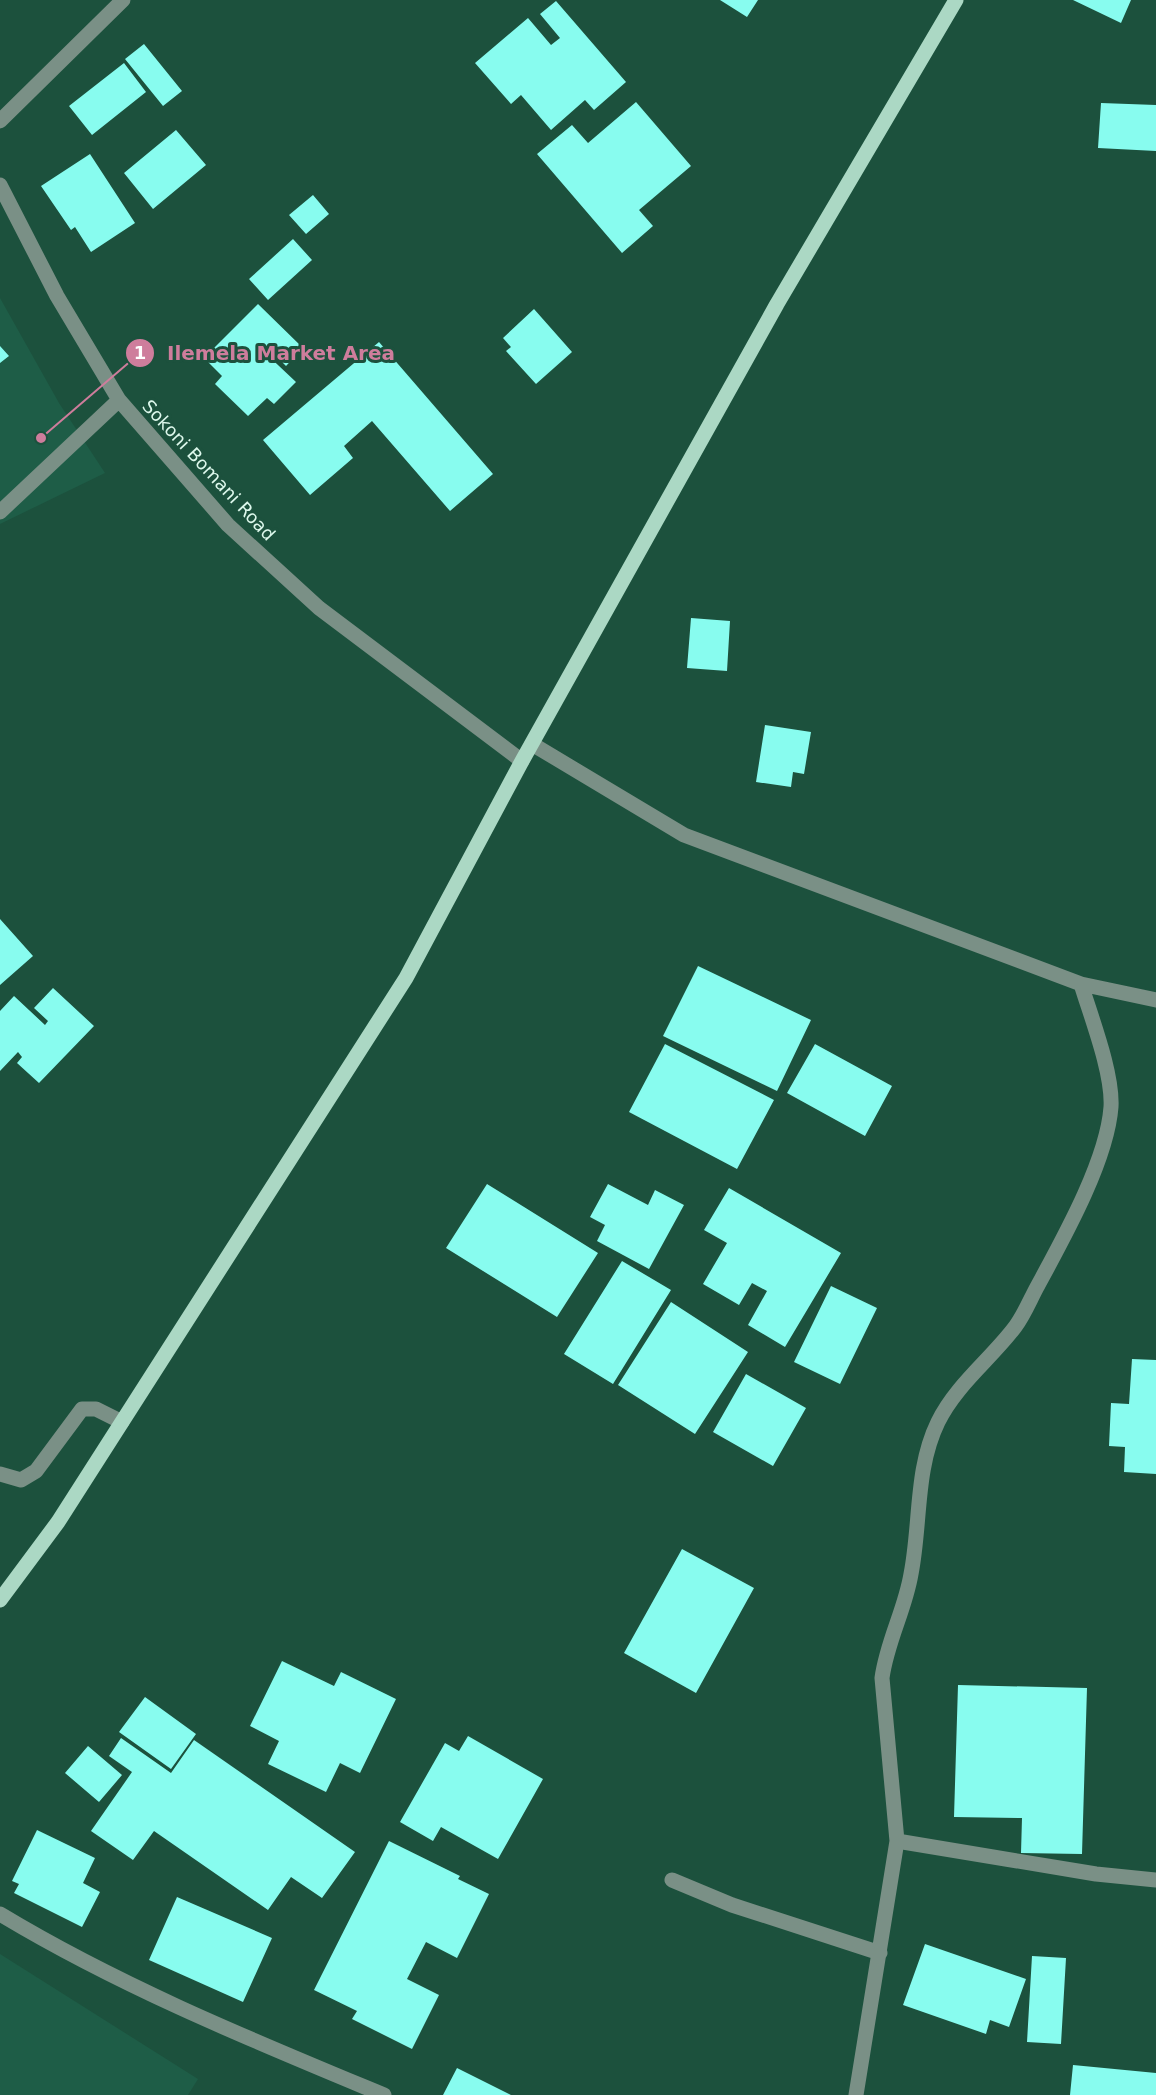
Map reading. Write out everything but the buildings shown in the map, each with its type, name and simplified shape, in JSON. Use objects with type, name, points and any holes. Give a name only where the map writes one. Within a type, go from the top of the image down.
[{"type":"main road","points":[[0,1600],[58,1522],[406,978],[522,761],[777,304],[956,0]]},
{"type":"street","points":[[0,121],[123,0]]},
{"type":"street","name":"Sokoni Bomani Road","points":[[0,185],[57,296],[119,400],[228,525],[319,608],[522,761]]},
{"type":"street","points":[[0,512],[119,400]]},
{"type":"street","points":[[532,744],[684,835],[1081,984],[1156,1000]]},
{"type":"street","points":[[856,2095],[897,1841],[882,1678],[885,1652],[906,1598],[912,1571],[923,1466],[938,1422],[966,1381],[1016,1326],[1057,1251],[1099,1158],[1111,1107],[1104,1061],[1081,984]]},
{"type":"street","points":[[0,1474],[21,1480],[36,1471],[82,1409],[96,1409],[122,1422]]},
{"type":"street","points":[[897,1841],[1096,1874],[1156,1880]]},
{"type":"street","points":[[672,1880],[732,1905],[880,1953]]},
{"type":"street","points":[[0,1914],[104,1970],[201,2016],[384,2095]]},
{"type":"shaded area","points":[[0,298],[59,403],[105,473],[0,524]]},
{"type":"shaded area","points":[[0,1954],[198,2079],[188,2095],[0,2095]]},
{"type":"place","name":"Ilemela Market Area","points":[[41,438]]}]
